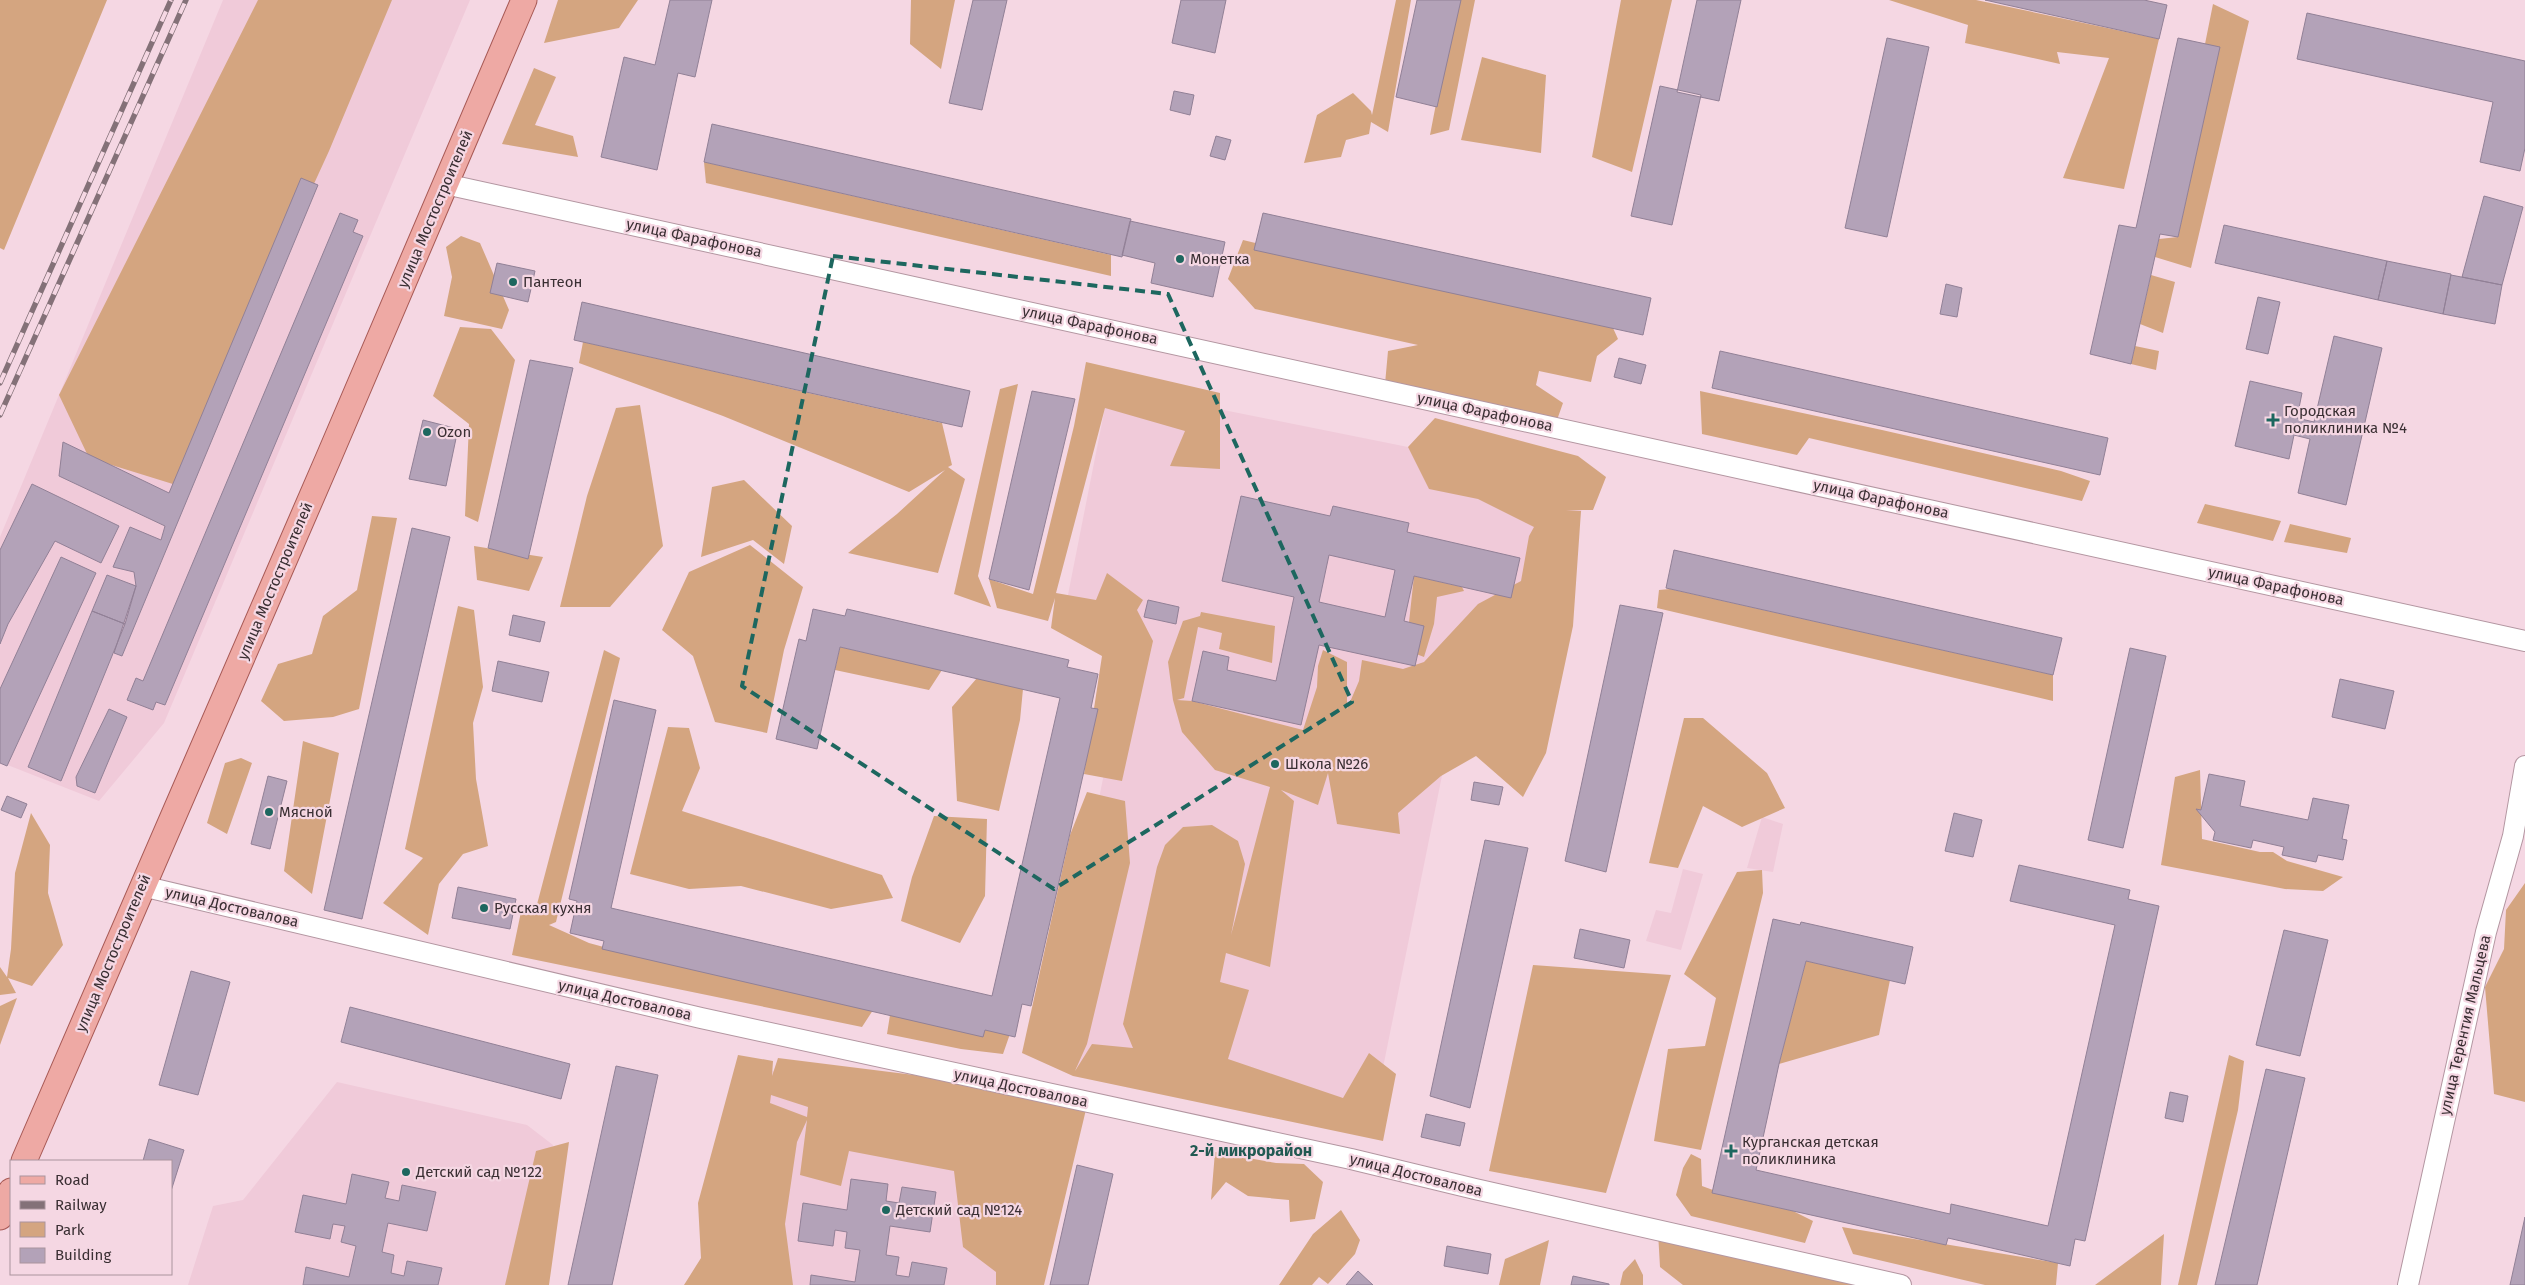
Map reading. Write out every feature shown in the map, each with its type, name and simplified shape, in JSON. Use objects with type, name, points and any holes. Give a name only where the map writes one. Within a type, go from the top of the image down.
[{"type":"main road","name":"улица Мостостроителей","points":[[24,1160],[524,0]]},
{"type":"main road","points":[[0,1217],[10,1193]]},
{"type":"street","name":"улица Фарафонова","points":[[445,184],[2525,641]]},
{"type":"street","name":"улица Терентия Мальцева","points":[[2408,1285],[2486,932],[2513,836],[2525,766]]},
{"type":"street","name":"улица Достовалова","points":[[142,886],[701,1018],[1351,1159],[1475,1190],[1901,1285]]},
{"type":"highlighted area","points":[[833,256],[1168,294],[1352,702],[1054,889],[742,686]]},
{"type":"shaded area","points":[[223,0],[470,0],[164,723],[99,801],[0,762],[0,537]]},
{"type":"shaded area","name":"Школа №26","points":[[1109,387],[1587,483],[1533,752],[1450,736],[1371,1127],[1046,1061],[1133,630],[1064,615]]},
{"type":"shaded area","points":[[1762,817],[1783,824],[1773,872],[1747,868]]},
{"type":"shaded area","points":[[1683,869],[1703,874],[1681,950],[1646,941],[1656,910],[1671,913]]},
{"type":"shaded area","name":"Детский сад №124","points":[[759,1068],[1060,1135],[1029,1285],[710,1285]]},
{"type":"shaded area","name":"Детский сад №122","points":[[337,1082],[527,1125],[553,1145],[529,1285],[188,1285],[213,1206],[243,1200]]},
{"type":"green space","points":[[0,0],[107,0],[4,250],[0,248]]},
{"type":"green space","points":[[258,0],[392,0],[329,151],[176,485],[89,458],[59,395]]},
{"type":"green space","points":[[558,0],[638,0],[619,28],[544,43]]},
{"type":"green space","points":[[911,0],[955,0],[941,69],[910,44]]},
{"type":"green space","points":[[1396,0],[1411,0],[1388,132],[1371,122],[1369,134],[1346,140],[1341,157],[1304,163],[1317,115],[1353,93],[1371,111],[1372,115]]},
{"type":"green space","points":[[1456,0],[1475,0],[1449,130],[1430,135]]},
{"type":"green space","points":[[1621,0],[1672,0],[1632,172],[1592,157]]},
{"type":"green space","points":[[1889,0],[1976,0],[2159,39],[2124,189],[2063,178],[2109,58],[2057,52],[2060,64],[1965,43],[1968,25]]},
{"type":"green space","points":[[2213,4],[2249,21],[2191,268],[2155,257],[2159,239],[2178,237],[2205,113],[2205,44]]},
{"type":"green space","points":[[1482,57],[1546,75],[1541,153],[1461,140]]},
{"type":"green space","points":[[534,68],[556,77],[535,125],[573,136],[578,157],[502,144]]},
{"type":"green space","points":[[704,162],[1111,255],[1111,276],[706,183]]},
{"type":"green space","points":[[461,236],[480,243],[509,310],[502,329],[444,316],[452,277],[446,247]]},
{"type":"green space","points":[[1243,240],[1613,328],[1618,339],[1597,356],[1591,382],[1539,371],[1536,385],[1563,403],[1557,420],[1385,384],[1388,351],[1418,345],[1255,309],[1228,279]]},
{"type":"green space","points":[[2151,275],[2175,282],[2163,333],[2140,324]]},
{"type":"green space","points":[[460,327],[491,329],[515,360],[478,522],[465,516],[469,424],[433,396]]},
{"type":"green space","points":[[583,342],[942,423],[952,465],[948,467],[965,479],[938,573],[848,553],[897,514],[945,470],[909,492],[723,416],[579,363]]},
{"type":"green space","points":[[2135,346],[2159,351],[2156,370],[2131,364]]},
{"type":"green space","points":[[1086,362],[1220,393],[1220,469],[1170,466],[1185,431],[1105,408],[1056,593],[1096,600],[1107,573],[1143,600],[1137,610],[1153,641],[1122,781],[1084,774],[1102,656],[1051,628],[1055,598],[1048,621],[997,608],[989,579],[1033,594],[1074,426]]},
{"type":"green space","points":[[1018,384],[978,576],[991,607],[954,594],[1000,389]]},
{"type":"green space","points":[[1700,391],[2061,471],[2090,481],[2082,501],[1809,438],[1797,455],[1702,434]]},
{"type":"green space","points":[[640,405],[663,546],[610,607],[560,607],[587,496],[616,408]]},
{"type":"green space","points":[[1435,418],[1578,456],[1606,477],[1593,510],[1566,510],[1581,511],[1573,626],[1546,753],[1523,797],[1476,756],[1441,776],[1398,813],[1400,834],[1337,824],[1328,773],[1318,805],[1281,790],[1294,801],[1270,967],[1226,953],[1220,982],[1249,990],[1228,1059],[1343,1098],[1369,1053],[1396,1074],[1383,1141],[1073,1076],[1022,1053],[1070,835],[1087,792],[1125,801],[1130,863],[1087,1044],[1075,1071],[1092,1044],[1133,1048],[1123,1024],[1157,867],[1165,845],[1183,827],[1212,825],[1238,841],[1245,864],[1231,935],[1270,787],[1215,770],[1182,732],[1173,700],[1168,662],[1183,621],[1200,616],[1201,612],[1275,626],[1272,663],[1219,649],[1222,633],[1198,627],[1184,698],[1177,700],[1192,701],[1303,730],[1317,687],[1318,666],[1323,650],[1347,662],[1347,709],[1359,681],[1362,660],[1403,669],[1424,662],[1478,604],[1521,581],[1529,536],[1534,527],[1478,499],[1429,489],[1408,447]]},
{"type":"green space","points":[[744,480],[792,526],[784,564],[753,540],[701,557],[712,487]]},
{"type":"green space","points":[[2205,504],[2281,521],[2273,541],[2197,523]]},
{"type":"green space","points":[[372,516],[397,518],[359,709],[333,717],[284,721],[261,701],[278,664],[312,654],[323,616],[357,590]]},
{"type":"green space","points":[[2290,524],[2351,538],[2347,553],[2284,542]]},
{"type":"green space","points":[[750,545],[803,587],[784,650],[767,733],[715,722],[693,656],[662,630],[689,572]]},
{"type":"green space","points":[[474,546],[543,557],[529,591],[477,580]]},
{"type":"green space","points":[[1414,576],[1462,587],[1464,591],[1437,597],[1434,624],[1424,657],[1406,650]]},
{"type":"green space","points":[[1670,589],[2053,675],[2053,701],[1657,608],[1659,590]]},
{"type":"green space","points":[[458,606],[474,610],[483,687],[473,723],[476,779],[488,846],[463,854],[439,884],[428,935],[383,903],[423,858],[405,849]]},
{"type":"green space","points":[[840,647],[942,670],[929,690],[835,670]]},
{"type":"green space","points":[[604,650],[620,658],[556,922],[549,925],[589,943],[644,958],[875,1007],[862,1027],[512,955],[522,907],[535,912]]},
{"type":"green space","points":[[977,678],[1023,689],[1020,720],[999,811],[957,801],[952,707]]},
{"type":"green space","points":[[1684,718],[1703,718],[1767,773],[1785,808],[1742,827],[1703,806],[1678,868],[1649,863]]},
{"type":"green space","points":[[668,727],[689,728],[700,768],[682,811],[882,875],[893,898],[831,909],[741,886],[689,889],[630,874]]},
{"type":"green space","points":[[303,741],[339,753],[312,894],[284,871]]},
{"type":"green space","points":[[241,758],[252,763],[227,834],[207,823],[225,763]]},
{"type":"green space","points":[[2200,770],[2202,839],[2260,852],[2273,852],[2287,861],[2343,877],[2323,891],[2285,889],[2161,865],[2175,777]]},
{"type":"green space","points":[[31,813],[50,845],[48,893],[63,945],[32,986],[8,978],[16,993],[0,995],[0,967],[7,977],[11,949],[15,873]]},
{"type":"green space","points":[[934,816],[987,819],[985,896],[960,943],[901,921],[912,877]]},
{"type":"green space","points":[[1762,870],[1763,893],[1701,1150],[1654,1141],[1668,1049],[1705,1046],[1716,998],[1684,974],[1737,872]]},
{"type":"green space","points":[[2525,883],[2525,1102],[2494,1094],[2485,987],[2504,949],[2506,910]]},
{"type":"green space","points":[[1806,961],[1890,980],[1879,1035],[1779,1064]]},
{"type":"green space","points":[[1533,965],[1671,975],[1606,1193],[1489,1171]]},
{"type":"green space","points":[[17,998],[0,1045],[0,1006]]},
{"type":"green space","points":[[890,1015],[1011,1031],[1003,1054],[961,1049],[887,1034]]},
{"type":"green space","name":"Детский сад №124","points":[[738,1055],[773,1061],[772,1076],[778,1058],[1089,1097],[1044,1285],[996,1285],[996,1272],[963,1247],[954,1171],[849,1151],[841,1186],[800,1175],[807,1120],[797,1142],[785,1224],[793,1285],[684,1285],[701,1258],[698,1203]],"holes":[[[771,1095],[808,1107],[807,1117],[770,1103]]]},
{"type":"green space","points":[[2229,1055],[2244,1061],[2238,1110],[2197,1285],[2178,1285]]},
{"type":"green space","points":[[569,1142],[549,1285],[505,1285],[536,1151]]},
{"type":"green space","points":[[1215,1152],[1276,1163],[1304,1164],[1323,1182],[1315,1219],[1290,1222],[1289,1200],[1248,1196],[1226,1182],[1211,1200]]},
{"type":"green space","points":[[1691,1154],[1701,1159],[1702,1186],[1732,1197],[1793,1211],[1813,1221],[1805,1243],[1691,1216],[1676,1195],[1683,1168]]},
{"type":"green space","points":[[1341,1210],[1360,1240],[1355,1254],[1328,1284],[1319,1277],[1312,1285],[1279,1285],[1313,1234]]},
{"type":"green space","points":[[1842,1227],[2058,1263],[2056,1285],[1985,1285],[1853,1254]]},
{"type":"green space","points":[[1658,1232],[1904,1285],[1683,1285],[1660,1267]]},
{"type":"green space","points":[[2164,1234],[2161,1285],[2095,1285]]},
{"type":"green space","points":[[1549,1240],[1540,1285],[1499,1285],[1505,1259]]},
{"type":"green space","points":[[1635,1259],[1643,1275],[1643,1285],[1620,1285],[1623,1272]]},
{"type":"building","points":[[670,0],[712,0],[695,77],[678,73],[657,170],[601,157],[624,57],[655,65]]},
{"type":"building","points":[[973,0],[1007,0],[982,110],[949,103]]},
{"type":"building","points":[[1181,0],[1226,0],[1215,53],[1172,43]]},
{"type":"building","points":[[1417,0],[1461,0],[1437,107],[1396,97]]},
{"type":"building","points":[[1697,0],[1741,0],[1719,101],[1677,92]]},
{"type":"building","points":[[1985,0],[2144,0],[2167,5],[2159,39]]},
{"type":"building","points":[[2307,13],[2525,61],[2525,148],[2520,171],[2480,162],[2493,102],[2297,59]]},
{"type":"building","points":[[1887,38],[1929,47],[1887,237],[1845,228]]},
{"type":"building","points":[[2178,38],[2220,47],[2178,237],[2160,234],[2131,364],[2090,354],[2119,225],[2136,228]]},
{"type":"building","points":[[1660,86],[1701,95],[1672,225],[1631,216]]},
{"type":"building","points":[[1174,91],[1194,95],[1190,115],[1170,110]]},
{"type":"building","points":[[712,124],[1131,219],[1122,257],[704,162]]},
{"type":"building","points":[[1216,136],[1231,140],[1225,160],[1210,156]]},
{"type":"building","points":[[301,178],[318,185],[122,656],[114,653],[136,586],[134,572],[113,567],[130,527],[161,540],[165,526],[59,476],[63,442],[169,493]]},
{"type":"building","points":[[2484,196],[2523,207],[2502,285],[2462,277]]},
{"type":"building","points":[[340,213],[358,220],[353,232],[363,236],[165,705],[156,702],[153,710],[127,700],[136,678],[143,681]]},
{"type":"building","points":[[1263,213],[1651,298],[1643,335],[1254,250]]},
{"type":"building","name":"Монетка","points":[[1130,221],[1225,242],[1213,297],[1151,283],[1155,263],[1122,255]]},
{"type":"building","points":[[2224,225],[2387,261],[2378,300],[2215,263]]},
{"type":"building","points":[[2387,261],[2451,274],[2443,314],[2378,300]]},
{"type":"building","points":[[497,263],[535,271],[528,302],[490,293]]},
{"type":"building","points":[[2451,275],[2502,285],[2495,324],[2443,314]]},
{"type":"building","points":[[1946,284],[1962,288],[1957,317],[1940,314]]},
{"type":"building","points":[[2258,297],[2280,302],[2268,354],[2246,349]]},
{"type":"building","points":[[582,302],[970,391],[962,427],[574,340]]},
{"type":"building","name":"Городская поликлиника №4","points":[[2334,336],[2382,348],[2346,505],[2298,493],[2310,439],[2294,435],[2289,459],[2235,446],[2250,381],[2302,393],[2297,418],[2314,422]]},
{"type":"building","points":[[1720,351],[2108,438],[2100,475],[1712,388]]},
{"type":"building","points":[[1619,358],[1646,365],[1641,384],[1614,377]]},
{"type":"building","points":[[530,360],[573,368],[528,559],[488,548]]},
{"type":"building","points":[[1032,391],[1075,399],[1029,590],[989,579]]},
{"type":"building","points":[[423,420],[458,429],[446,486],[409,479]]},
{"type":"building","points":[[32,484],[119,526],[101,563],[55,541],[8,624],[0,644],[0,550]]},
{"type":"building","points":[[1241,496],[1330,516],[1333,506],[1409,523],[1407,532],[1520,558],[1511,598],[1414,576],[1404,621],[1424,626],[1415,666],[1319,645],[1301,725],[1192,701],[1203,651],[1229,657],[1227,670],[1276,681],[1294,597],[1222,581]],"holes":[[[1329,555],[1395,570],[1385,617],[1319,602]]]},
{"type":"building","points":[[412,528],[450,537],[362,919],[324,910]]},
{"type":"building","points":[[1674,550],[2062,638],[2053,675],[1666,588]]},
{"type":"building","points":[[61,557],[96,573],[7,766],[0,763],[0,689]]},
{"type":"building","points":[[107,575],[136,586],[125,624],[92,611]]},
{"type":"building","points":[[1148,600],[1179,607],[1176,624],[1144,617]]},
{"type":"building","points":[[1620,605],[1663,613],[1606,872],[1565,861]]},
{"type":"building","points":[[813,609],[845,616],[847,609],[1069,660],[1067,667],[1098,674],[1091,708],[1098,709],[1031,1006],[1022,1004],[1015,1037],[985,1030],[983,1037],[602,949],[604,941],[570,933],[577,901],[569,899],[614,700],[656,710],[611,908],[992,996],[1060,698],[840,647],[817,749],[776,739],[799,639],[806,641]]},
{"type":"building","points":[[92,611],[125,624],[61,781],[28,767]]},
{"type":"building","points":[[513,615],[545,622],[540,642],[509,635]]},
{"type":"building","points":[[2130,648],[2166,656],[2123,848],[2088,840]]},
{"type":"building","points":[[498,661],[549,672],[542,702],[492,691]]},
{"type":"building","points":[[2340,679],[2394,691],[2385,729],[2332,717]]},
{"type":"building","points":[[109,709],[127,717],[95,793],[77,786],[76,777]]},
{"type":"building","points":[[2209,774],[2245,781],[2240,806],[2308,820],[2313,798],[2349,805],[2342,839],[2347,840],[2343,860],[2318,855],[2316,862],[2282,855],[2284,847],[2253,840],[2251,848],[2213,840],[2215,832],[2196,809],[2201,810]]},
{"type":"building","name":"Мясной","points":[[268,776],[287,781],[270,849],[251,844]]},
{"type":"building","points":[[1474,782],[1503,787],[1499,805],[1471,800]]},
{"type":"building","points":[[7,796],[27,804],[21,818],[1,810]]},
{"type":"building","points":[[1954,813],[1982,820],[1973,857],[1945,851]]},
{"type":"building","points":[[1485,840],[1528,848],[1470,1108],[1430,1096]]},
{"type":"building","points":[[2019,865],[2130,890],[2128,899],[2159,906],[2085,1241],[2075,1239],[2070,1266],[1948,1238],[1946,1245],[1712,1193],[1773,919],[1800,925],[1801,922],[1913,947],[1905,984],[1806,961],[1779,1064],[1756,1170],[1950,1214],[1951,1204],[2048,1226],[2115,925],[2010,901]]},
{"type":"building","name":"Русская кухня","points":[[458,887],[516,899],[510,929],[452,918]]},
{"type":"building","points":[[1580,929],[1630,940],[1624,968],[1574,958]]},
{"type":"building","points":[[2284,930],[2328,940],[2300,1056],[2256,1045]]},
{"type":"building","points":[[191,971],[230,982],[198,1095],[159,1085]]},
{"type":"building","points":[[350,1007],[570,1064],[561,1099],[341,1042]]},
{"type":"building","points":[[616,1066],[658,1075],[612,1285],[568,1285]]},
{"type":"building","points":[[2266,1069],[2305,1078],[2257,1285],[2215,1285]]},
{"type":"building","points":[[2170,1092],[2188,1096],[2183,1122],[2165,1118]]},
{"type":"building","points":[[1426,1114],[1465,1123],[1460,1146],[1421,1137]]},
{"type":"building","points":[[149,1139],[184,1150],[172,1188],[172,1160],[143,1160]]},
{"type":"building","points":[[1077,1165],[1113,1174],[1088,1285],[1050,1285]]},
{"type":"building","points":[[352,1174],[389,1182],[385,1198],[399,1201],[402,1185],[436,1192],[427,1231],[388,1223],[382,1252],[394,1255],[391,1273],[404,1276],[407,1261],[442,1268],[438,1285],[303,1285],[306,1267],[349,1277],[356,1246],[341,1242],[345,1226],[333,1224],[330,1239],[295,1232],[303,1195],[346,1204]]},
{"type":"building","points":[[851,1179],[888,1184],[886,1201],[899,1203],[902,1187],[936,1192],[930,1232],[890,1226],[886,1255],[899,1257],[896,1275],[909,1277],[912,1262],[947,1268],[944,1285],[810,1285],[811,1275],[855,1282],[860,1250],[845,1248],[847,1232],[835,1230],[833,1246],[798,1241],[803,1203],[847,1210]]},
{"type":"building","points":[[2525,1217],[2525,1285],[2510,1285]]},
{"type":"building","points":[[1447,1246],[1491,1254],[1488,1274],[1444,1266]]},
{"type":"building","points":[[1358,1271],[1373,1285],[1346,1285]]},
{"type":"building","points":[[1573,1276],[1609,1284],[1609,1285],[1571,1285]]},
{"type":"railway","points":[[0,383],[171,0]]},
{"type":"railway","points":[[0,415],[186,0]]},
{"type":"place","name":"Монетка","points":[[1180,259]]},
{"type":"place","name":"Пантеон","points":[[513,282]]},
{"type":"place","name":"Городская поликлиника №4","points":[[2273,420]]},
{"type":"place","name":"Ozon","points":[[427,432]]},
{"type":"place","name":"Школа №26","points":[[1275,764]]},
{"type":"place","name":"Мясной","points":[[269,812]]},
{"type":"place","name":"Русская кухня","points":[[484,908]]},
{"type":"place","name":"Курганская детская поликлиника","points":[[1731,1151]]},
{"type":"place","name":"Детский сад №122","points":[[406,1172]]},
{"type":"place","name":"Детский сад №124","points":[[886,1210]]},
{"type":"district","name":"2-й микрорайон","points":[[1251,1150]]}]
